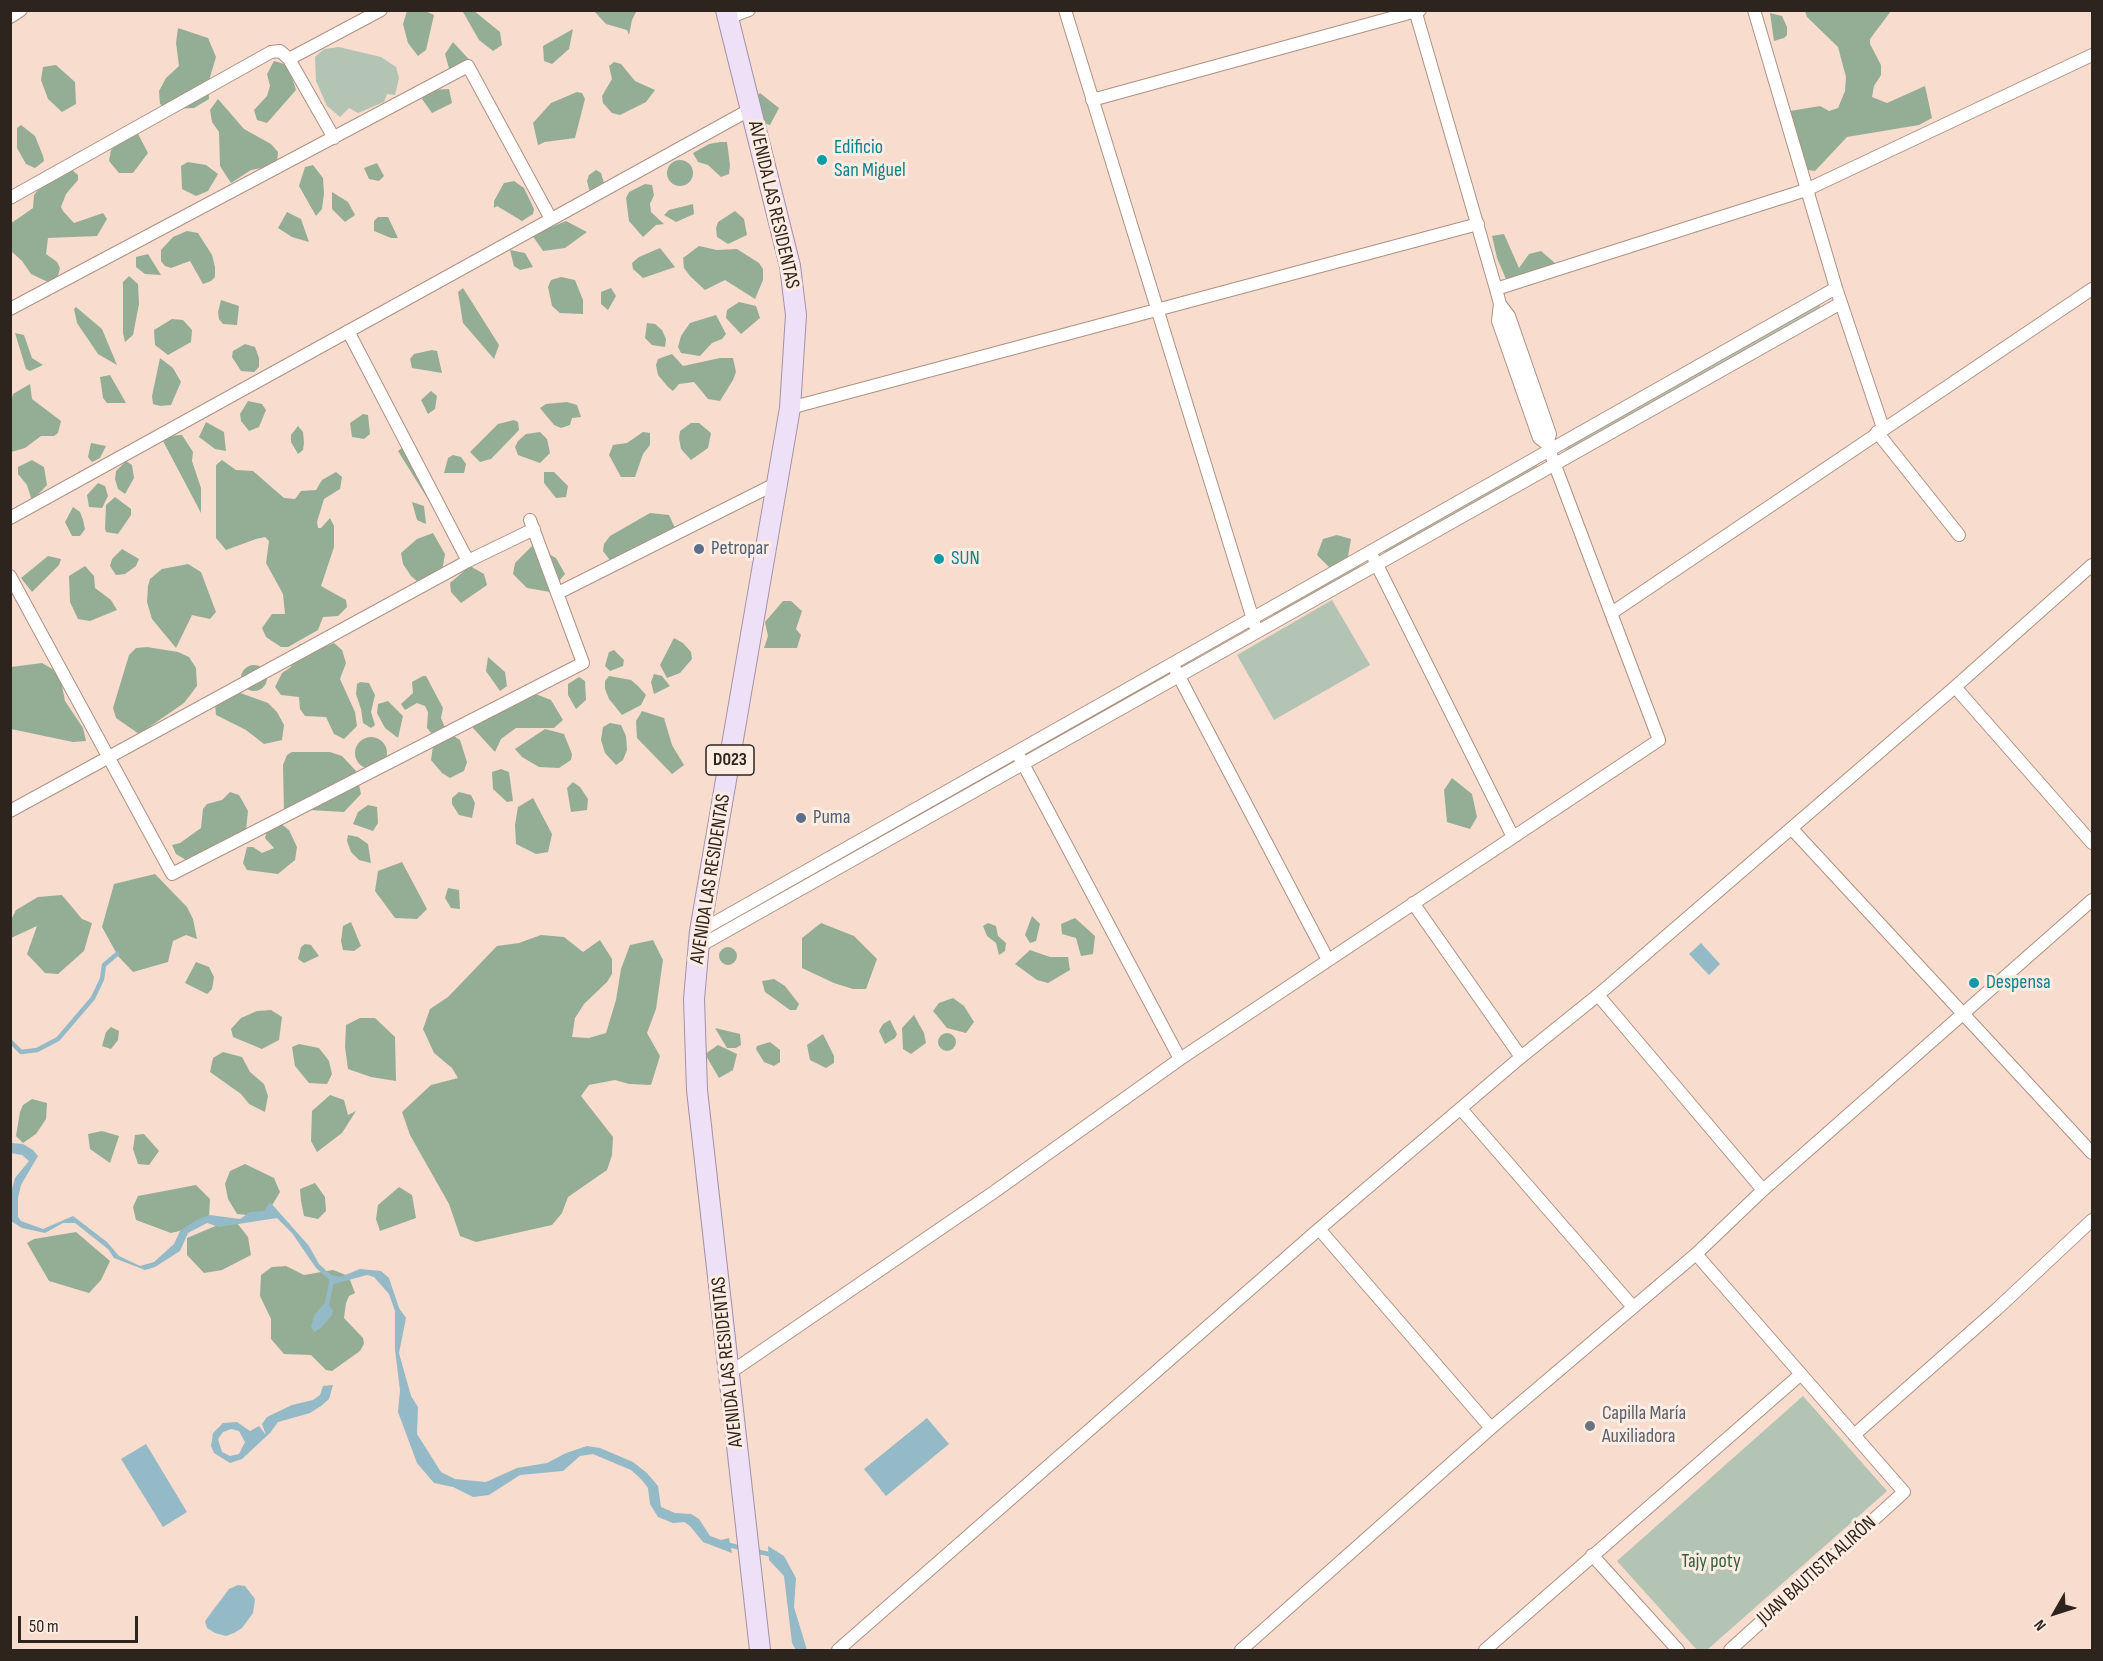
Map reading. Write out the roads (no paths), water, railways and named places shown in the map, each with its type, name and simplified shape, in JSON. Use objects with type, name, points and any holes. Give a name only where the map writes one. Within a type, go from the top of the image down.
[{"type":"main road","name":"AVENIDA LAS RESIDENTAS","points":[[727,14],[790,266],[796,315],[790,408],[699,939],[694,999],[697,1090],[760,1650]]},
{"type":"street","points":[[10,16],[21,10]]},
{"type":"street","points":[[289,59],[381,10]]},
{"type":"street","points":[[727,14],[749,10]]},
{"type":"street","points":[[1065,10],[1257,632]]},
{"type":"street","points":[[1754,10],[1806,190],[1880,430],[1959,535]]},
{"type":"street","points":[[728,1374],[994,1192],[1180,1059],[1659,740],[1613,612],[1548,447],[1539,438],[1498,321],[1500,304],[1416,11],[1092,100]]},
{"type":"street","points":[[10,198],[271,52],[280,51],[289,59],[334,138]]},
{"type":"street","points":[[1496,289],[1806,190],[2092,55]]},
{"type":"street","points":[[10,309],[468,66],[552,219]]},
{"type":"street","points":[[10,518],[751,109]]},
{"type":"street","points":[[790,408],[1478,224]]},
{"type":"street","points":[[699,939],[1017,752],[1370,552],[1548,447],[1836,288]]},
{"type":"street","points":[[1613,612],[1880,430],[2092,290]]},
{"type":"street","points":[[699,939],[1023,764],[1841,303]]},
{"type":"street","points":[[348,331],[468,561]]},
{"type":"street","points":[[558,593],[777,483]]},
{"type":"street","points":[[10,576],[109,755],[172,874],[583,663],[532,524],[468,561],[109,755],[10,811]]},
{"type":"street","points":[[1370,552],[1513,837]]},
{"type":"street","points":[[838,1650],[1319,1229],[1521,1057],[1598,996],[1955,687],[2092,565]]},
{"type":"street","points":[[1172,664],[1329,960]]},
{"type":"street","points":[[1955,687],[2092,843]]},
{"type":"street","points":[[1017,752],[1180,1059]]},
{"type":"street","points":[[1792,829],[2092,1153]]},
{"type":"street","points":[[1241,1650],[1491,1428],[1696,1254],[1762,1190],[2092,900]]},
{"type":"street","points":[[1413,903],[1521,1057]]},
{"type":"street","points":[[1598,996],[1762,1190]]},
{"type":"street","points":[[1461,1109],[1633,1307]]},
{"type":"street","points":[[1696,1254],[1854,1435],[2092,1220]]},
{"type":"street","points":[[1319,1229],[1491,1428]]},
{"type":"street","points":[[1485,1650],[1801,1374]]},
{"type":"street","name":"JUAN BAUTISTA ALIRÓN","points":[[1730,1650],[1904,1492],[1854,1435]]},
{"type":"street","points":[[1592,1556],[1678,1650]]},
{"type":"water","points":[[1701,943],[1720,964],[1709,975],[1689,954]]},
{"type":"water","points":[[11,1143],[23,1144],[38,1156],[21,1185],[18,1217],[21,1221],[43,1229],[73,1216],[107,1242],[119,1256],[140,1266],[154,1262],[174,1244],[180,1231],[198,1219],[210,1215],[240,1219],[250,1212],[264,1211],[270,1202],[309,1246],[319,1264],[331,1275],[340,1277],[360,1269],[381,1271],[389,1278],[399,1308],[406,1318],[399,1353],[411,1396],[418,1407],[417,1434],[441,1472],[455,1479],[486,1482],[517,1468],[547,1463],[587,1446],[600,1448],[633,1462],[647,1473],[658,1486],[661,1507],[675,1513],[691,1514],[699,1519],[710,1536],[721,1540],[729,1538],[732,1553],[703,1542],[684,1522],[673,1523],[658,1517],[650,1504],[648,1488],[641,1479],[631,1470],[593,1454],[580,1456],[563,1471],[520,1475],[489,1495],[473,1497],[453,1487],[434,1483],[417,1463],[398,1412],[400,1390],[395,1350],[395,1311],[389,1294],[374,1277],[367,1275],[334,1284],[316,1268],[292,1233],[277,1218],[219,1227],[207,1223],[188,1233],[180,1251],[155,1267],[145,1270],[114,1258],[108,1249],[75,1223],[63,1223],[45,1233],[22,1228],[11,1221],[12,1189],[15,1178],[29,1161],[22,1155],[11,1153]]},
{"type":"water","points":[[326,1302],[333,1310],[332,1315],[321,1328],[314,1332],[311,1326],[315,1314]]},
{"type":"water","points":[[333,1385],[329,1399],[310,1413],[278,1422],[270,1433],[242,1459],[230,1463],[214,1453],[211,1446],[213,1433],[223,1423],[237,1422],[250,1431],[259,1426],[266,1435],[262,1424],[267,1417],[292,1405],[313,1400],[320,1395],[323,1386]],"holes":[[[231,1429],[239,1431],[245,1442],[239,1454],[230,1456],[222,1452],[218,1439],[223,1432]]]},
{"type":"water","points":[[927,1418],[949,1444],[886,1496],[864,1469]]},
{"type":"water","points":[[146,1444],[187,1512],[163,1527],[121,1459]]},
{"type":"water","points":[[768,1546],[784,1556],[796,1578],[794,1607],[807,1650],[796,1650],[792,1643],[784,1576],[769,1560]]},
{"type":"water","points":[[238,1585],[245,1586],[255,1599],[253,1613],[242,1628],[234,1633],[226,1636],[215,1633],[207,1628],[205,1621],[229,1589]]},
{"type":"waterway","points":[[10,1041],[21,1052],[37,1050],[58,1039],[93,998],[102,979],[104,965],[117,954]]},
{"type":"waterway","points":[[326,1309],[332,1280]]},
{"type":"waterway","points":[[726,1544],[744,1549]]},
{"type":"waterway","points":[[755,1551],[773,1555]]},
{"type":"place","name":"Edificio San Miguel","points":[[822,160]]},
{"type":"place","name":"Petropar","points":[[699,549]]},
{"type":"place","name":"SUN","points":[[939,559]]},
{"type":"place","name":"Puma","points":[[801,818]]},
{"type":"place","name":"Despensa","points":[[1974,983]]},
{"type":"place","name":"Capilla María Auxiliadora","points":[[1590,1426]]},
{"type":"park label","name":"Tajy poty","points":[[1711,1562]]}]
